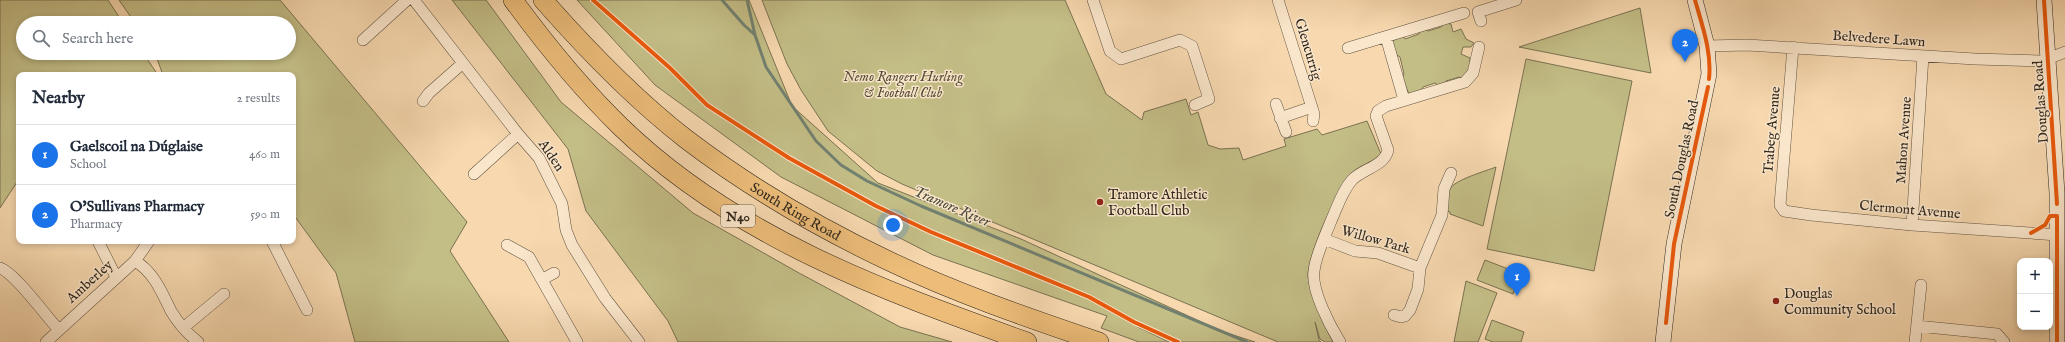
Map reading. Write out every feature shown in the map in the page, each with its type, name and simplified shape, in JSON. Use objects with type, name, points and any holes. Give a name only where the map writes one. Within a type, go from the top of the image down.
[{"type":"highway","name":"N40","points":[[512,0],[548,48],[579,84],[622,128],[678,175],[727,209],[783,243],[851,275],[940,312],[1026,342]]},
{"type":"highway","name":"South Ring Road","points":[[543,0],[600,62],[644,103],[686,139],[778,202],[838,236],[892,263],[973,296],[1099,342]]},
{"type":"main road","name":"South Douglas Road","points":[[1663,342],[1674,244],[1709,81],[1710,63],[1708,46],[1695,0]]},
{"type":"main road","name":"Douglas Road","points":[[2044,0],[2061,194],[2058,235],[2057,342]]},
{"type":"street","points":[[363,40],[407,0]]},
{"type":"street","name":"Alden","points":[[414,0],[518,134],[539,158],[552,181],[562,204],[566,230],[572,246],[605,298],[639,342]]},
{"type":"street","points":[[1093,0],[1110,51],[1121,60],[1180,40],[1192,46],[1209,99],[1195,104]]},
{"type":"street","name":"Glencurrig","points":[[1278,0],[1312,107],[1314,114],[1313,121]]},
{"type":"street","points":[[1481,21],[1478,12],[1516,0]]},
{"type":"street","points":[[1348,48],[1464,13]]},
{"type":"street","points":[[1386,37],[1404,100],[1465,82],[1473,73],[1479,47]]},
{"type":"street","name":"Belvedere Lawn","points":[[1708,46],[1747,45],[1793,47],[1923,56],[2034,61],[2048,59],[2065,52]]},
{"type":"street","name":"Trabeg Avenue","points":[[1787,213],[1780,205],[1793,47]]},
{"type":"street","name":"Mahon Avenue","points":[[1912,225],[1923,56]]},
{"type":"street","points":[[423,101],[429,93],[464,63]]},
{"type":"street","name":"Willow Park","points":[[1340,342],[1323,307],[1314,278],[1316,263],[1324,239],[1348,185],[1361,173],[1386,158],[1388,150],[1376,116],[1382,108],[1404,100]]},
{"type":"street","points":[[1276,104],[1286,132]]},
{"type":"street","points":[[1280,118],[1312,107]]},
{"type":"street","points":[[474,174],[488,167],[518,134]]},
{"type":"street","name":"Willow Park","points":[[1394,315],[1401,317],[1405,316],[1410,310],[1418,289],[1420,268],[1442,215],[1444,189],[1451,173]]},
{"type":"street","name":"Clermont Avenue","points":[[1787,213],[1912,225],[2058,235]]},
{"type":"street","name":"Willow Park","points":[[1324,239],[1355,251],[1378,253],[1420,268]]},
{"type":"street","points":[[100,244],[116,277]]},
{"type":"street","name":"Amberley","points":[[46,342],[58,329],[136,261],[148,244]]},
{"type":"street","points":[[274,244],[307,310]]},
{"type":"street","points":[[507,244],[529,257],[543,279],[577,342]]},
{"type":"street","points":[[136,261],[143,265],[155,280],[166,298],[171,310],[183,328],[198,342]]},
{"type":"street","points":[[0,268],[5,270],[18,282],[58,329]]},
{"type":"street","points":[[543,279],[554,272]]},
{"type":"street","points":[[1915,342],[1921,285]]},
{"type":"street","points":[[183,328],[224,294]]},
{"type":"street","points":[[1917,326],[1997,334],[2004,342]]},
{"type":"green space","points":[[0,0],[108,0],[118,16],[16,16],[16,60],[148,60],[156,72],[16,72],[16,184],[0,208]]},
{"type":"green space","points":[[119,0],[280,0],[293,16],[130,16]]},
{"type":"green space","points":[[452,0],[486,0],[561,102],[693,213],[799,273],[900,327],[952,342],[678,342],[668,321],[586,211],[568,149]]},
{"type":"green space","points":[[577,0],[749,0],[792,106],[878,183],[1021,239],[1221,331],[1255,342],[1180,342],[1138,327],[1169,342],[1139,342],[1101,328],[1107,316],[933,255],[781,177],[655,85]]},
{"type":"green space","name":"Nemo Rangers Hurling & Football Club","points":[[762,0],[1065,0],[1106,94],[1142,120],[1144,112],[1186,99],[1191,115],[1198,112],[1208,145],[1220,149],[1239,148],[1243,160],[1286,146],[1284,139],[1317,129],[1322,135],[1367,121],[1381,154],[1352,172],[1343,184],[1323,225],[1309,267],[1309,284],[1322,319],[1333,342],[1325,342],[1320,339],[1315,322],[1319,340],[1321,342],[1278,342],[902,184],[877,171],[828,131],[801,90],[787,64]]},
{"type":"green space","points":[[1640,8],[1651,73],[1519,47]]},
{"type":"green space","points":[[296,19],[467,222],[450,251],[509,342],[355,342],[336,273],[296,218],[296,72],[162,72],[158,60],[296,60]]},
{"type":"green space","points":[[1445,23],[1451,24],[1453,32],[1461,29],[1466,39],[1474,43],[1471,47],[1463,47],[1461,54],[1470,58],[1470,69],[1462,79],[1459,77],[1446,81],[1445,84],[1439,86],[1435,83],[1409,94],[1402,78],[1404,74],[1400,57],[1395,54],[1392,41],[1403,36],[1405,39],[1419,34],[1420,31],[1428,31],[1441,27]]},
{"type":"green space","points":[[1526,59],[1632,81],[1594,271],[1487,249]]},
{"type":"green space","points":[[1496,167],[1483,226],[1450,214],[1450,212],[1447,211],[1448,194],[1450,189],[1457,182]]},
{"type":"green space","points":[[1485,260],[1521,274],[1513,294],[1477,280]]},
{"type":"green space","points":[[1466,281],[1497,293],[1478,342],[1454,342]]},
{"type":"green space","points":[[1492,320],[1524,332],[1521,342],[1493,342],[1485,339]]},
{"type":"waterway","name":"Tramore River","points":[[722,0],[755,35],[766,67],[816,141],[841,165],[867,181],[921,206],[1247,342]]},
{"type":"waterway","points":[[747,0],[755,35]]},
{"type":"cycle path","points":[[593,0],[670,68],[707,105],[789,158],[876,206],[931,232],[1089,297],[1134,322],[1178,342]]},
{"type":"cycle path","points":[[1695,0],[1708,49],[1710,69],[1709,79]]},
{"type":"cycle path","points":[[2044,0],[2057,204]]},
{"type":"cycle path","points":[[1666,323],[1674,244],[1708,87]]},
{"type":"cycle path","points":[[2031,233],[2045,225],[2050,216],[2057,216],[2057,342]]},
{"type":"place","name":"O'Sullivans Pharmacy","points":[[1685,62]]},
{"type":"place","name":"Tramore Athletic Football Club","points":[[1100,202]]},
{"type":"place","name":"Gaelscoil na Dúglaise","points":[[1517,296]]},
{"type":"place","name":"Douglas Community School","points":[[1776,301]]}]
